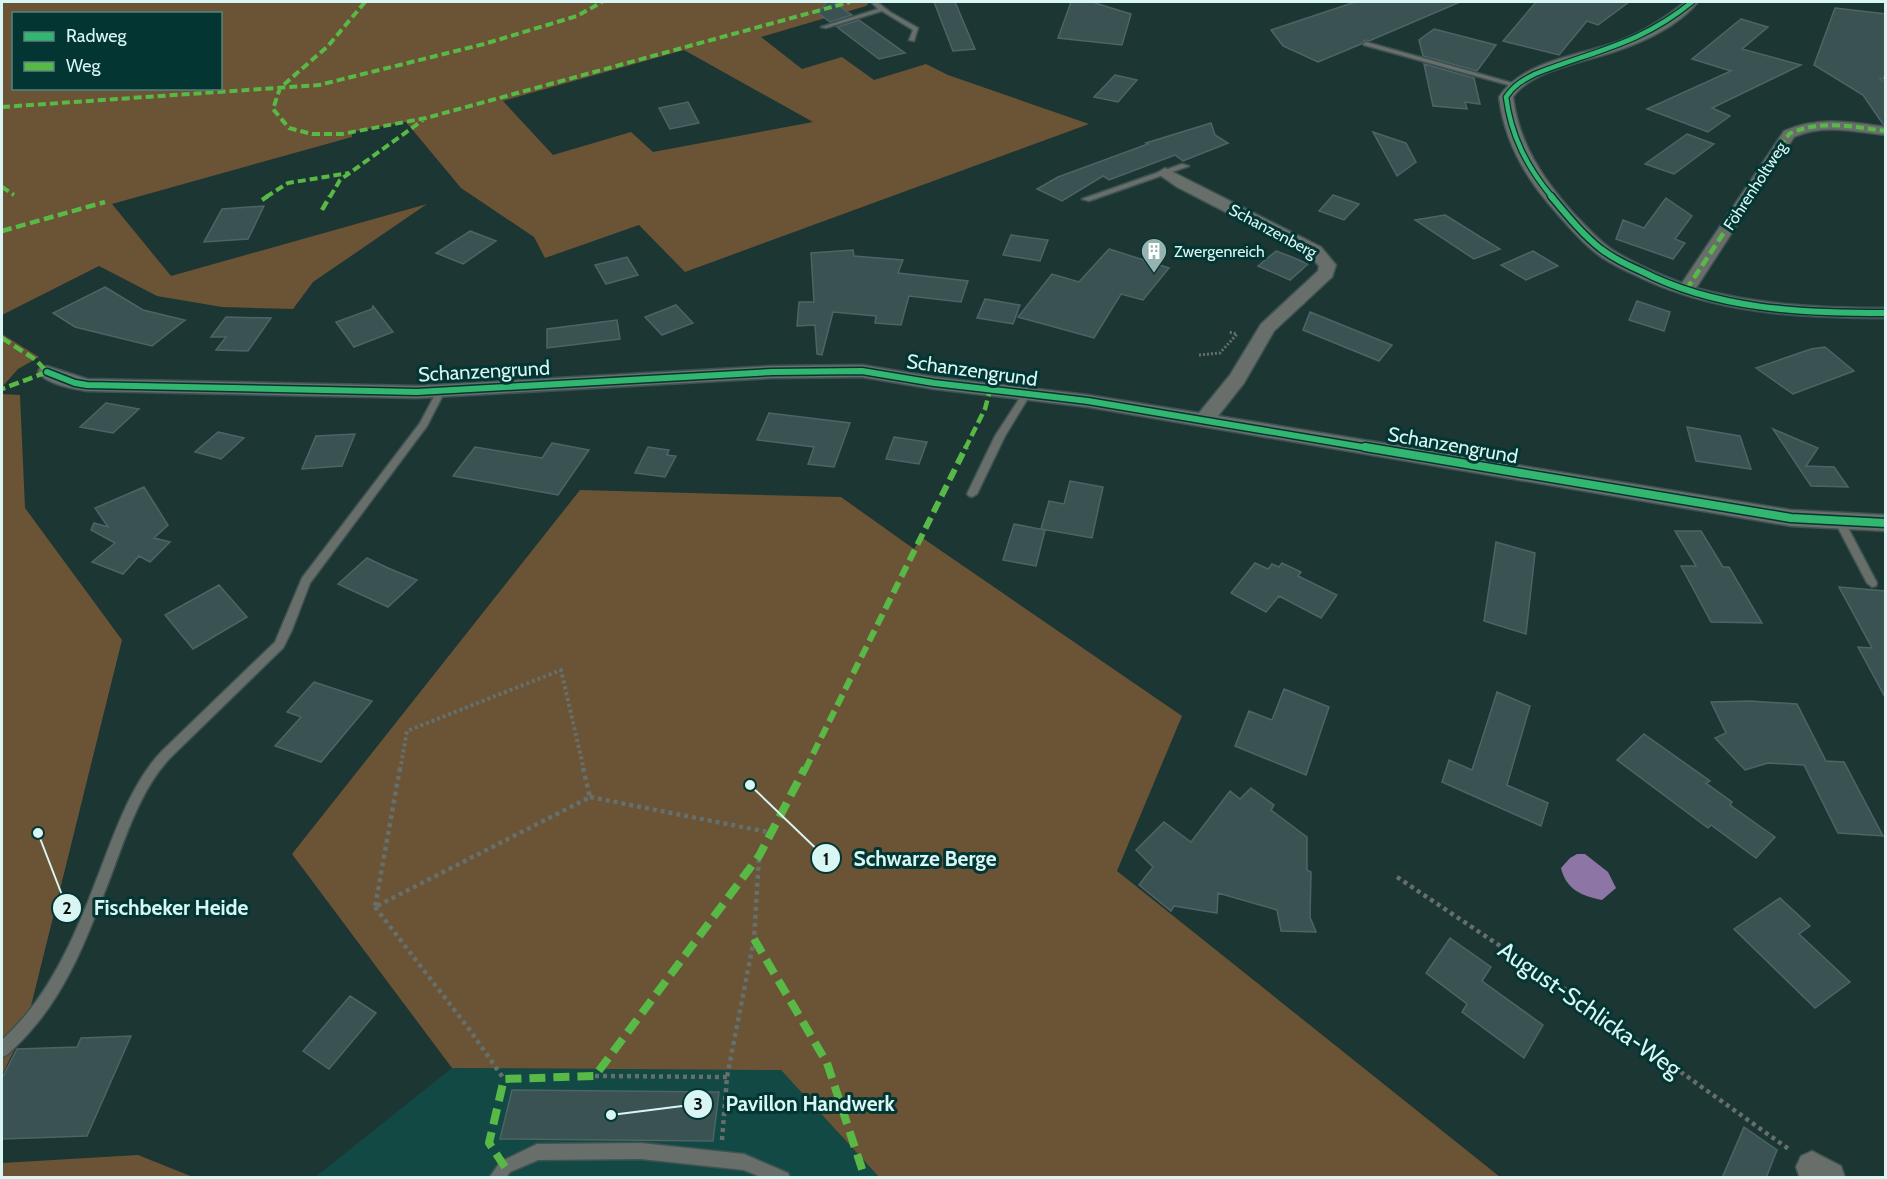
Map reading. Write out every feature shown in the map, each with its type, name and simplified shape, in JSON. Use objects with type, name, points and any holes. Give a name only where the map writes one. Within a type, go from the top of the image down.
[{"type":"street","points":[[1692,2],[1663,26],[1648,33],[1608,50],[1532,76],[1514,85],[1506,97],[1507,114],[1515,141],[1532,172],[1575,225],[1602,250],[1643,274],[1686,290],[1736,302],[1839,314],[1886,313]]},
{"type":"street","name":"Föhrenholtweg","points":[[1686,290],[1789,134],[1801,127],[1820,123],[1886,131]]},
{"type":"street","name":"Schanzenberg","points":[[1165,173],[1182,184],[1309,247],[1328,265],[1326,273],[1267,328],[1237,379],[1210,410],[1206,422]]},
{"type":"street","name":"Schanzengrund","points":[[47,372],[75,383],[87,385],[366,392],[441,391],[762,372],[850,371],[1026,395],[1088,401],[1791,518],[1886,523]]},
{"type":"lane","points":[[874,2],[880,10]]},
{"type":"lane","points":[[824,27],[880,10],[891,12],[916,29],[912,40]]},
{"type":"lane","points":[[1366,44],[1514,85]]},
{"type":"lane","points":[[1086,199],[1185,166]]},
{"type":"lane","points":[[2,1050],[18,1035],[46,999],[70,957],[146,780],[166,754],[279,645],[287,632],[296,600],[306,581],[424,424],[441,391]]},
{"type":"lane","points":[[972,494],[1000,436],[1026,395]]},
{"type":"lane","points":[[1840,522],[1872,583]]},
{"type":"lane","points":[[496,1178],[506,1167],[537,1152],[641,1151],[744,1162],[783,1178]]},
{"type":"path","points":[[1200,355],[1220,353],[1237,334],[1230,332]]},
{"type":"path","points":[[504,1079],[469,1029],[375,907],[407,731],[561,670],[590,797]]},
{"type":"path","points":[[375,907],[590,797],[773,833]]},
{"type":"path","points":[[720,1160],[727,1077],[754,939],[759,856]]},
{"type":"path","points":[[595,1076],[727,1077]]},
{"type":"shaded area","points":[[2,2],[870,2],[866,6],[761,37],[802,69],[842,57],[874,80],[926,64],[948,75],[1089,124],[685,272],[639,225],[545,258],[534,237],[461,188],[406,122],[352,132],[352,137],[112,204],[171,276],[427,204],[313,282],[293,309],[222,307],[157,296],[99,266],[2,315]],"holes":[[[684,50],[813,122],[653,152],[631,132],[553,155],[503,101]]]},
{"type":"shaded area","points":[[2,334],[39,357],[18,369],[2,387]]},
{"type":"shaded area","points":[[2,394],[20,395],[25,508],[122,640],[26,1026],[2,1075]]},
{"type":"shaded area","points":[[580,490],[841,497],[914,549],[921,537],[1182,716],[1117,871],[1500,1177],[879,1177],[781,1070],[452,1068],[292,854]]},
{"type":"shaded area","points":[[1577,854],[1585,854],[1608,872],[1616,888],[1602,900],[1581,894],[1563,875],[1561,868]]},
{"type":"shaded area","points":[[452,1068],[781,1070],[879,1177],[314,1178]]},
{"type":"shaded area","points":[[138,1155],[193,1177],[2,1177],[2,1163]]},
{"type":"building","points":[[827,2],[833,2],[852,15],[830,22],[818,13]]},
{"type":"building","points":[[934,2],[955,2],[975,49],[953,51]]},
{"type":"building","points":[[1071,2],[1092,2],[1131,14],[1122,45],[1058,38]]},
{"type":"building","points":[[1355,2],[1460,2],[1369,41],[1365,40],[1361,44],[1318,62],[1283,46],[1271,30]]},
{"type":"building","points":[[1536,2],[1629,2],[1598,25],[1587,21],[1559,55],[1503,41]]},
{"type":"building","points":[[1835,8],[1886,14],[1886,74],[1880,79],[1886,83],[1886,125],[1863,95],[1814,65]]},
{"type":"building","points":[[1741,19],[1768,27],[1742,49],[1801,65],[1712,108],[1730,116],[1708,132],[1647,109],[1731,71],[1692,59]]},
{"type":"building","points":[[859,20],[905,53],[879,59],[837,27]]},
{"type":"building","points":[[1434,29],[1496,45],[1477,71],[1423,56],[1419,40]]},
{"type":"building","points":[[1424,64],[1474,78],[1480,104],[1465,102],[1467,109],[1433,106]]},
{"type":"building","points":[[1115,75],[1137,80],[1118,102],[1094,97]]},
{"type":"building","points":[[688,102],[699,123],[670,129],[659,108]]},
{"type":"building","points":[[1211,123],[1215,135],[1228,143],[1183,161],[1175,155],[1109,180],[1103,176],[1062,201],[1037,189],[1058,177],[1148,144],[1146,143]]},
{"type":"building","points":[[1373,132],[1406,143],[1416,162],[1397,176]]},
{"type":"building","points":[[1687,134],[1714,144],[1674,174],[1645,164]]},
{"type":"building","points":[[1333,195],[1359,204],[1344,220],[1319,211]]},
{"type":"building","points":[[1666,198],[1692,216],[1675,239],[1685,243],[1673,259],[1616,239],[1623,220],[1644,228]]},
{"type":"building","points":[[264,206],[248,239],[204,242],[222,209]]},
{"type":"building","points":[[1445,215],[1500,249],[1474,259],[1415,220]]},
{"type":"building","points":[[470,231],[496,241],[463,264],[436,253]]},
{"type":"building","points":[[1011,235],[1048,240],[1040,261],[1003,255]]},
{"type":"building","points":[[1109,249],[1169,268],[1143,300],[1121,294],[1094,338],[1018,317],[1052,274],[1079,282]]},
{"type":"building","points":[[853,250],[854,256],[903,260],[898,273],[968,281],[961,302],[909,296],[901,325],[875,323],[876,316],[833,312],[822,355],[817,354],[815,325],[797,326],[799,302],[814,302],[811,253]]},
{"type":"building","points":[[1276,251],[1308,264],[1290,280],[1258,266]]},
{"type":"building","points":[[1533,251],[1558,266],[1526,280],[1501,265]]},
{"type":"building","points":[[627,257],[638,275],[606,284],[595,265]]},
{"type":"building","points":[[105,287],[143,310],[185,320],[152,346],[75,327],[53,313]]},
{"type":"building","points":[[985,299],[1020,305],[1013,324],[977,318]]},
{"type":"building","points":[[1637,301],[1670,312],[1664,331],[1629,320]]},
{"type":"building","points":[[676,305],[693,323],[662,335],[645,317]]},
{"type":"building","points":[[373,306],[393,332],[354,347],[336,322],[372,309]]},
{"type":"building","points":[[1310,312],[1392,345],[1379,361],[1303,330]]},
{"type":"building","points":[[226,317],[271,318],[248,351],[216,350],[226,337],[211,337]]},
{"type":"building","points":[[617,320],[620,339],[547,348],[547,329]]},
{"type":"building","points":[[1825,347],[1854,371],[1793,394],[1756,368],[1811,349]]},
{"type":"building","points":[[106,403],[139,409],[113,433],[80,427]]},
{"type":"building","points":[[769,413],[850,423],[834,467],[808,464],[814,447],[757,440]]},
{"type":"building","points":[[1687,427],[1740,436],[1751,469],[1696,461]]},
{"type":"building","points":[[1773,429],[1818,448],[1806,466],[1834,467],[1848,487],[1811,486]]},
{"type":"building","points":[[218,432],[244,438],[221,459],[195,452]]},
{"type":"building","points":[[355,434],[342,466],[302,469],[316,436]]},
{"type":"building","points":[[894,437],[927,442],[919,464],[886,459]]},
{"type":"building","points":[[552,443],[589,450],[558,495],[453,476],[475,447],[542,458]]},
{"type":"building","points":[[648,447],[669,450],[667,455],[676,456],[665,477],[635,473]]},
{"type":"building","points":[[1070,481],[1103,487],[1092,538],[1041,529],[1049,501],[1064,504]]},
{"type":"building","points":[[144,487],[168,525],[154,538],[170,542],[150,562],[139,556],[123,574],[92,562],[115,543],[91,530],[94,523],[108,527],[95,508]]},
{"type":"building","points":[[1014,524],[1045,530],[1036,566],[1003,560]]},
{"type":"building","points":[[1675,531],[1701,531],[1723,567],[1729,567],[1762,623],[1711,622],[1681,566],[1696,566]]},
{"type":"building","points":[[1496,542],[1535,553],[1526,634],[1484,621]]},
{"type":"building","points":[[367,558],[417,580],[388,607],[338,584]]},
{"type":"building","points":[[1255,563],[1268,569],[1272,564],[1279,567],[1282,563],[1301,572],[1298,576],[1337,595],[1321,618],[1279,596],[1266,612],[1231,593]]},
{"type":"building","points":[[219,585],[247,617],[193,649],[165,615]]},
{"type":"building","points":[[1839,587],[1886,591],[1886,699],[1858,647],[1872,648]]},
{"type":"building","points":[[314,682],[372,701],[321,762],[275,746],[301,717],[287,712]]},
{"type":"building","points":[[1284,689],[1329,707],[1306,775],[1235,746],[1249,711],[1272,720]]},
{"type":"building","points":[[1497,692],[1530,706],[1507,785],[1548,803],[1541,826],[1442,782],[1449,760],[1472,770]]},
{"type":"building","points":[[1750,701],[1797,704],[1826,761],[1844,762],[1883,836],[1838,833],[1804,765],[1768,763],[1745,770],[1715,738],[1726,733],[1711,702]]},
{"type":"building","points":[[1644,734],[1710,781],[1706,783],[1732,802],[1730,805],[1775,837],[1756,858],[1711,825],[1708,828],[1617,760]]},
{"type":"building","points":[[1251,788],[1274,805],[1271,810],[1307,837],[1307,870],[1311,872],[1310,917],[1316,932],[1281,931],[1277,910],[1218,893],[1217,913],[1174,906],[1171,911],[1139,885],[1153,867],[1136,850],[1164,822],[1191,842],[1230,791],[1240,799]]},
{"type":"building","points":[[1780,898],[1810,926],[1799,934],[1850,982],[1815,1008],[1734,929]]},
{"type":"building","points":[[1450,938],[1491,967],[1482,981],[1543,1025],[1524,1058],[1462,1012],[1467,1004],[1426,973]]},
{"type":"building","points":[[350,996],[376,1013],[329,1069],[303,1051]]},
{"type":"building","points":[[131,1036],[87,1136],[2,1139],[2,1078],[17,1049],[77,1047],[81,1038]]},
{"type":"building","points":[[512,1090],[719,1092],[713,1141],[500,1139]]},
{"type":"building","points":[[1744,1127],[1777,1150],[1766,1178],[1722,1178]]},
{"type":"marked path","points":[[365,2],[328,46],[280,88],[273,109],[289,128],[312,134],[342,134],[426,118],[850,2]]},
{"type":"marked path","points":[[2,107],[319,85],[484,44],[577,16],[602,2]]},
{"type":"marked path","points":[[322,210],[340,180],[423,120]]},
{"type":"marked path","points":[[1686,290],[1789,134],[1800,129],[1824,125],[1886,131]]},
{"type":"marked path","points":[[262,200],[288,183],[349,173]]},
{"type":"marked path","points":[[2,187],[14,195]]},
{"type":"marked path","points":[[2,231],[105,202]]},
{"type":"marked path","points":[[2,338],[36,360],[47,372],[2,389]]},
{"type":"marked path","points":[[505,1167],[489,1143],[504,1079],[595,1076],[759,856],[773,833],[985,409],[990,390]]},
{"type":"marked path","points":[[754,939],[827,1063],[865,1178]]},
{"type":"cycle path","points":[[1692,2],[1661,25],[1636,39],[1550,68],[1514,86],[1506,97],[1511,125],[1520,149],[1533,173],[1586,236],[1606,253],[1657,280],[1720,300],[1753,306],[1820,312],[1886,313]]},
{"type":"cycle path","points":[[47,372],[75,383],[87,385],[417,392],[772,372],[862,371],[934,383],[1088,401],[1791,518],[1886,523]]},
{"type":"place","name":"Zwergenreich","points":[[1154,274]]},
{"type":"place","name":"Schwarze Berge","points":[[750,785]]},
{"type":"place","name":"Fischbeker Heide","points":[[38,833]]},
{"type":"place","name":"Pavillon Handwerk","points":[[611,1115]]}]
